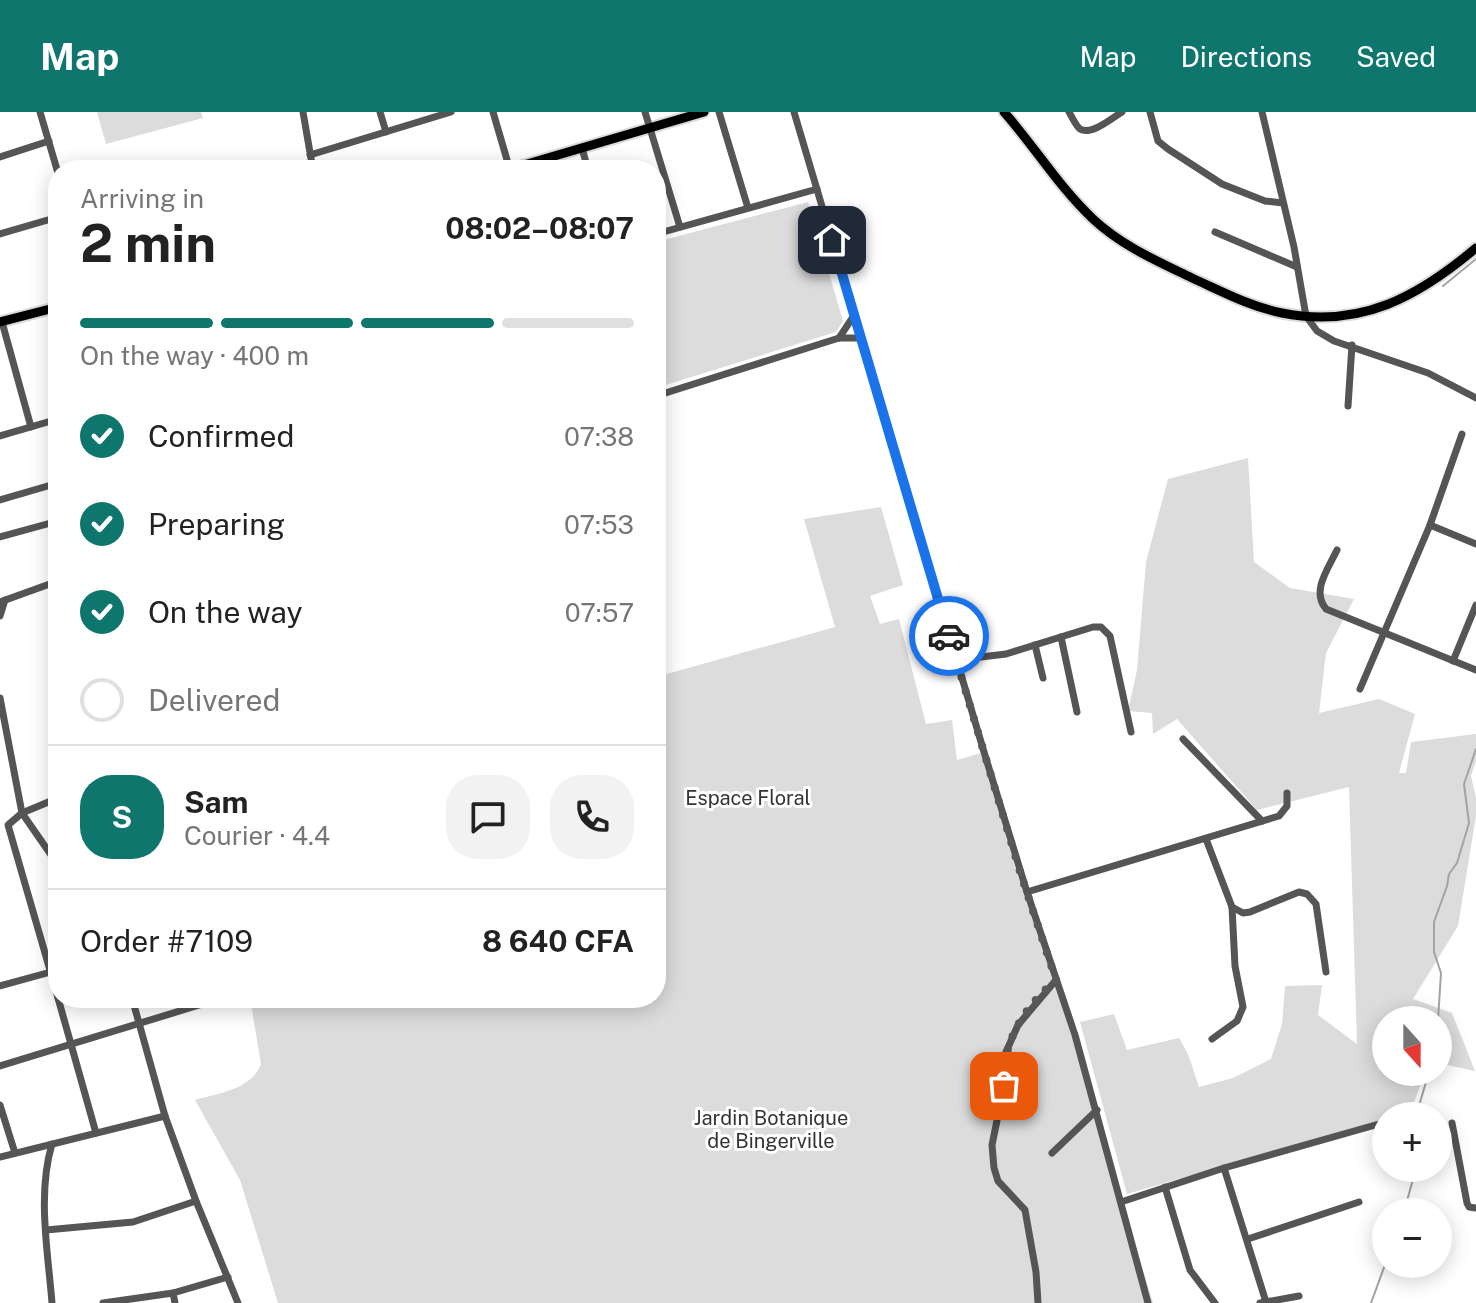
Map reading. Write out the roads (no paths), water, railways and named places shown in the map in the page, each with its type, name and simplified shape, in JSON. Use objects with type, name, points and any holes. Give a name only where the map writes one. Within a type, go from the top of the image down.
[{"type":"main road","points":[[542,160],[704,112]]},
{"type":"main road","points":[[1007,113],[1081,207],[1113,236],[1134,250],[1269,310],[1306,316],[1343,315],[1382,306],[1430,285],[1476,248]]},
{"type":"main road","points":[[1,322],[48,310]]},
{"type":"street","points":[[40,112],[54,160]]},
{"type":"street","points":[[303,112],[311,160]]},
{"type":"street","points":[[380,112],[386,132]]},
{"type":"street","points":[[310,155],[436,114],[451,112]]},
{"type":"street","points":[[493,112],[506,160]]},
{"type":"street","points":[[645,112],[660,160]]},
{"type":"street","points":[[719,112],[748,208]]},
{"type":"street","points":[[794,112],[956,660],[1097,1110],[1145,1291],[1145,1303]]},
{"type":"street","points":[[1069,112],[1079,128],[1085,131],[1122,112]]},
{"type":"street","points":[[1150,112],[1158,141],[1168,149],[1222,184],[1265,201],[1283,203]]},
{"type":"street","points":[[1262,112],[1306,316],[1324,336],[1428,373],[1476,398]]},
{"type":"street","points":[[0,157],[49,141]]},
{"type":"street","points":[[582,148],[585,160]]},
{"type":"street","points":[[666,181],[680,227]]},
{"type":"street","points":[[666,231],[817,189]]},
{"type":"street","points":[[0,234],[48,220]]},
{"type":"street","points":[[1215,232],[1297,267]]},
{"type":"street","points":[[839,338],[854,316]]},
{"type":"street","points":[[1,322],[31,427]]},
{"type":"street","points":[[666,393],[839,338],[860,338]]},
{"type":"street","points":[[1348,406],[1352,345]]},
{"type":"street","points":[[0,436],[48,422]]},
{"type":"street","points":[[1360,689],[1430,525],[1462,434]]},
{"type":"street","points":[[0,500],[48,486]]},
{"type":"street","points":[[0,537],[48,524]]},
{"type":"street","points":[[1430,525],[1476,544]]},
{"type":"street","points":[[1337,550],[1319,589],[1320,602],[1332,613],[1476,670]]},
{"type":"street","points":[[0,616],[2,601],[48,585]]},
{"type":"street","points":[[1453,661],[1476,605]]},
{"type":"street","points":[[956,660],[1006,654],[1093,627],[1106,630],[1131,732]]},
{"type":"street","points":[[1061,637],[1077,712]]},
{"type":"street","points":[[1035,645],[1043,678]]},
{"type":"street","points":[[0,698],[22,813],[48,851]]},
{"type":"street","points":[[1183,739],[1262,821]]},
{"type":"street","points":[[1027,892],[1262,821],[1284,812],[1287,793]]},
{"type":"street","points":[[48,802],[22,813],[4,826],[48,954]]},
{"type":"street","points":[[1206,839],[1232,907],[1235,966],[1243,1007],[1237,1021],[1212,1039]]},
{"type":"street","points":[[1232,907],[1243,913],[1250,912],[1299,892],[1307,894],[1316,904],[1326,972]]},
{"type":"street","points":[[0,986],[48,973]]},
{"type":"street","points":[[1038,1303],[1025,1210],[998,1181],[992,1145],[1004,1086],[1006,1052],[1018,1025],[1056,980]]},
{"type":"street","points":[[61,1008],[96,1133]]},
{"type":"street","points":[[135,1008],[165,1116],[238,1303]]},
{"type":"street","points":[[0,1066],[188,1008]]},
{"type":"street","points":[[0,1105],[15,1153]]},
{"type":"street","points":[[1052,1153],[1097,1110]]},
{"type":"street","points":[[0,1157],[165,1116]]},
{"type":"street","points":[[1452,1123],[1467,1203],[1469,1207],[1476,1208]]},
{"type":"street","points":[[1121,1202],[1224,1168],[1372,1126]]},
{"type":"street","points":[[52,1144],[46,1167],[46,1230],[52,1303]]},
{"type":"street","points":[[1224,1168],[1268,1302],[1299,1296]]},
{"type":"street","points":[[1165,1187],[1190,1270],[1215,1303]]},
{"type":"street","points":[[46,1230],[133,1222],[196,1201]]},
{"type":"street","points":[[1248,1239],[1359,1202]]},
{"type":"street","points":[[103,1303],[173,1293],[228,1277]]},
{"type":"street","points":[[173,1293],[175,1303]]},
{"type":"waterway","points":[[1443,286],[1476,259]]},
{"type":"waterway","points":[[1439,1006],[1441,973],[1434,952],[1434,922],[1469,823],[1464,784],[1476,749]]},
{"type":"waterway","points":[[1420,1102],[1425,1086]]},
{"type":"waterway","points":[[1408,1198],[1412,1182]]},
{"type":"waterway","points":[[1371,1303],[1380,1278]]},
{"type":"park label","name":"Espace Floral","points":[[748,798]]},
{"type":"park label","name":"Jardin Botanique de Bingerville","points":[[771,1130]]}]
